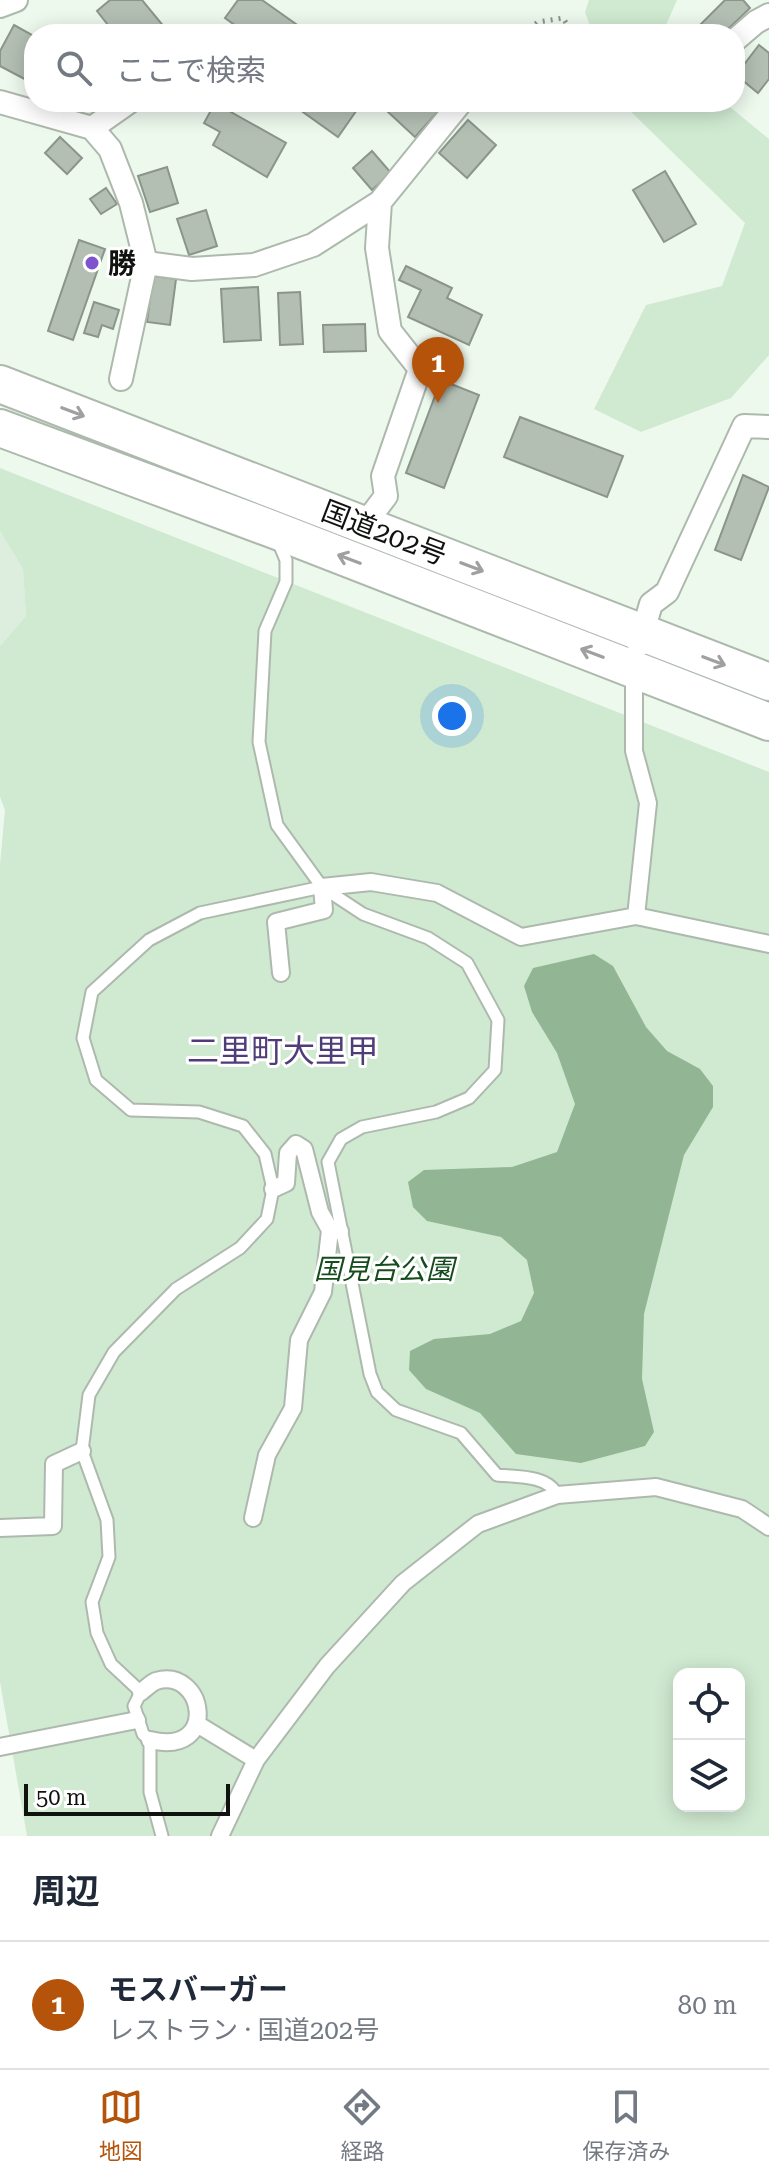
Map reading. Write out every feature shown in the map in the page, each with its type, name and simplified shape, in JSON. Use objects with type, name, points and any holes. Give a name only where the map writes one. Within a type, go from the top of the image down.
[{"type":"highway","name":"国道202号","points":[[0,384],[769,682]]},
{"type":"highway","name":"国道202号","points":[[0,428],[272,529],[769,722]]},
{"type":"street","points":[[0,6],[16,0]]},
{"type":"street","points":[[745,31],[769,15]]},
{"type":"street","points":[[0,102],[24,109]]},
{"type":"street","points":[[35,112],[92,128],[110,149],[131,203],[146,263],[121,379]]},
{"type":"street","points":[[92,128],[115,112]]},
{"type":"street","points":[[146,263],[192,269],[254,265],[313,245],[380,202],[453,112]]},
{"type":"street","points":[[364,525],[386,496],[383,476],[420,369],[390,331],[377,248],[380,202]]},
{"type":"street","points":[[636,916],[648,803],[634,751],[634,669],[642,633],[651,604],[667,592],[744,426],[769,427]]},
{"type":"street","points":[[281,973],[276,922],[324,910],[322,887],[371,882],[437,893],[521,937],[636,916],[769,944]]},
{"type":"street","points":[[253,1518],[267,1455],[293,1408],[299,1340],[323,1292],[335,1230],[320,1212],[304,1149],[296,1144],[288,1153],[286,1183],[273,1189]]},
{"type":"street","points":[[0,1528],[53,1526],[54,1464],[82,1451]]},
{"type":"street","points":[[220,1836],[256,1760],[327,1666],[403,1583],[478,1524],[557,1495],[656,1487],[742,1509],[769,1527]]},
{"type":"street","points":[[141,1692],[156,1681],[174,1680],[190,1689],[198,1706],[197,1724],[185,1738],[168,1744],[150,1740]]},
{"type":"street","points":[[0,1747],[129,1722]]},
{"type":"street","points":[[197,1724],[256,1760]]},
{"type":"lane","points":[[272,529],[286,560],[286,582],[265,631],[259,742],[277,825],[322,887],[363,914],[428,938],[467,963],[498,1020],[495,1070],[469,1098],[436,1112],[362,1127],[341,1139],[328,1162],[335,1230],[370,1374],[377,1392],[396,1410],[461,1433],[497,1475],[542,1480],[553,1487],[557,1495]]},
{"type":"lane","points":[[162,1836],[150,1792],[150,1740],[129,1722],[141,1692],[111,1664],[97,1633],[92,1602],[109,1557],[107,1520],[82,1451],[89,1395],[114,1352],[176,1289],[240,1248],[267,1219],[273,1189],[265,1154],[243,1126],[199,1112],[131,1110],[96,1080],[83,1038],[92,992],[149,940],[200,913],[322,887]]},
{"type":"path","points":[[536,24],[563,18],[567,24]]},
{"type":"shaded area","points":[[0,531],[23,569],[26,616],[0,646]]},
{"type":"shaded area","points":[[594,954],[613,966],[646,1027],[667,1051],[700,1069],[713,1086],[713,1107],[684,1155],[644,1314],[642,1379],[654,1432],[645,1446],[581,1463],[516,1454],[480,1413],[426,1389],[409,1370],[410,1351],[434,1339],[490,1334],[521,1321],[534,1293],[527,1260],[501,1237],[427,1221],[413,1207],[408,1182],[424,1170],[512,1167],[557,1152],[575,1104],[557,1053],[532,1012],[524,986],[533,968]]},
{"type":"green space","points":[[589,0],[677,0],[666,24],[589,24],[585,12]]},
{"type":"green space","points":[[631,112],[736,112],[769,139],[769,355],[731,398],[641,432],[594,409],[646,305],[722,286],[745,223]]},
{"type":"green space","name":"国見台公園","points":[[0,468],[769,772],[769,1836],[27,1836],[0,1682],[0,864],[5,810],[0,797],[0,646],[26,616],[23,569],[0,531]]},
{"type":"building","points":[[110,0],[142,0],[162,24],[107,24],[97,11]]},
{"type":"building","points":[[238,0],[262,0],[296,24],[233,24],[225,18]]},
{"type":"building","points":[[725,0],[743,0],[750,8],[733,24],[701,24]]},
{"type":"building","points":[[14,25],[24,30],[24,79],[0,66],[0,51]]},
{"type":"building","points":[[759,45],[769,53],[769,79],[758,93],[745,82],[745,63]]},
{"type":"building","points":[[210,112],[231,112],[286,143],[267,177],[213,145],[220,132],[204,123]]},
{"type":"building","points":[[303,112],[355,112],[338,137]]},
{"type":"building","points":[[388,112],[438,112],[415,137]]},
{"type":"building","points":[[468,120],[496,145],[467,178],[439,153]]},
{"type":"building","points":[[60,137],[82,158],[67,174],[45,153]]},
{"type":"building","points":[[372,151],[391,173],[372,190],[353,168]]},
{"type":"building","points":[[167,167],[178,203],[150,212],[138,176]]},
{"type":"building","points":[[665,171],[696,224],[664,242],[633,190]]},
{"type":"building","points":[[106,188],[117,204],[101,214],[90,199]]},
{"type":"building","points":[[206,210],[217,246],[189,255],[177,219]]},
{"type":"building","points":[[79,240],[105,249],[73,340],[48,331]]},
{"type":"building","points":[[406,266],[452,288],[447,298],[482,315],[469,345],[408,317],[421,290],[399,280]]},
{"type":"building","points":[[153,276],[176,279],[170,325],[147,322]]},
{"type":"building","points":[[258,287],[261,340],[224,342],[221,289]]},
{"type":"building","points":[[300,292],[303,344],[280,345],[278,293]]},
{"type":"building","points":[[94,302],[119,310],[113,329],[102,325],[98,337],[84,333]]},
{"type":"building","points":[[365,324],[366,351],[324,352],[323,325]]},
{"type":"building","points":[[441,380],[479,395],[444,488],[406,473]]},
{"type":"building","points":[[520,417],[623,456],[607,497],[504,457]]},
{"type":"building","points":[[743,475],[769,487],[741,560],[715,550]]},
{"type":"place","name":"勝","points":[[92,263]]},
{"type":"place","name":"モスバーガー","points":[[438,403]]},
{"type":"district","name":"二里町大里甲","points":[[283,1051]]}]
